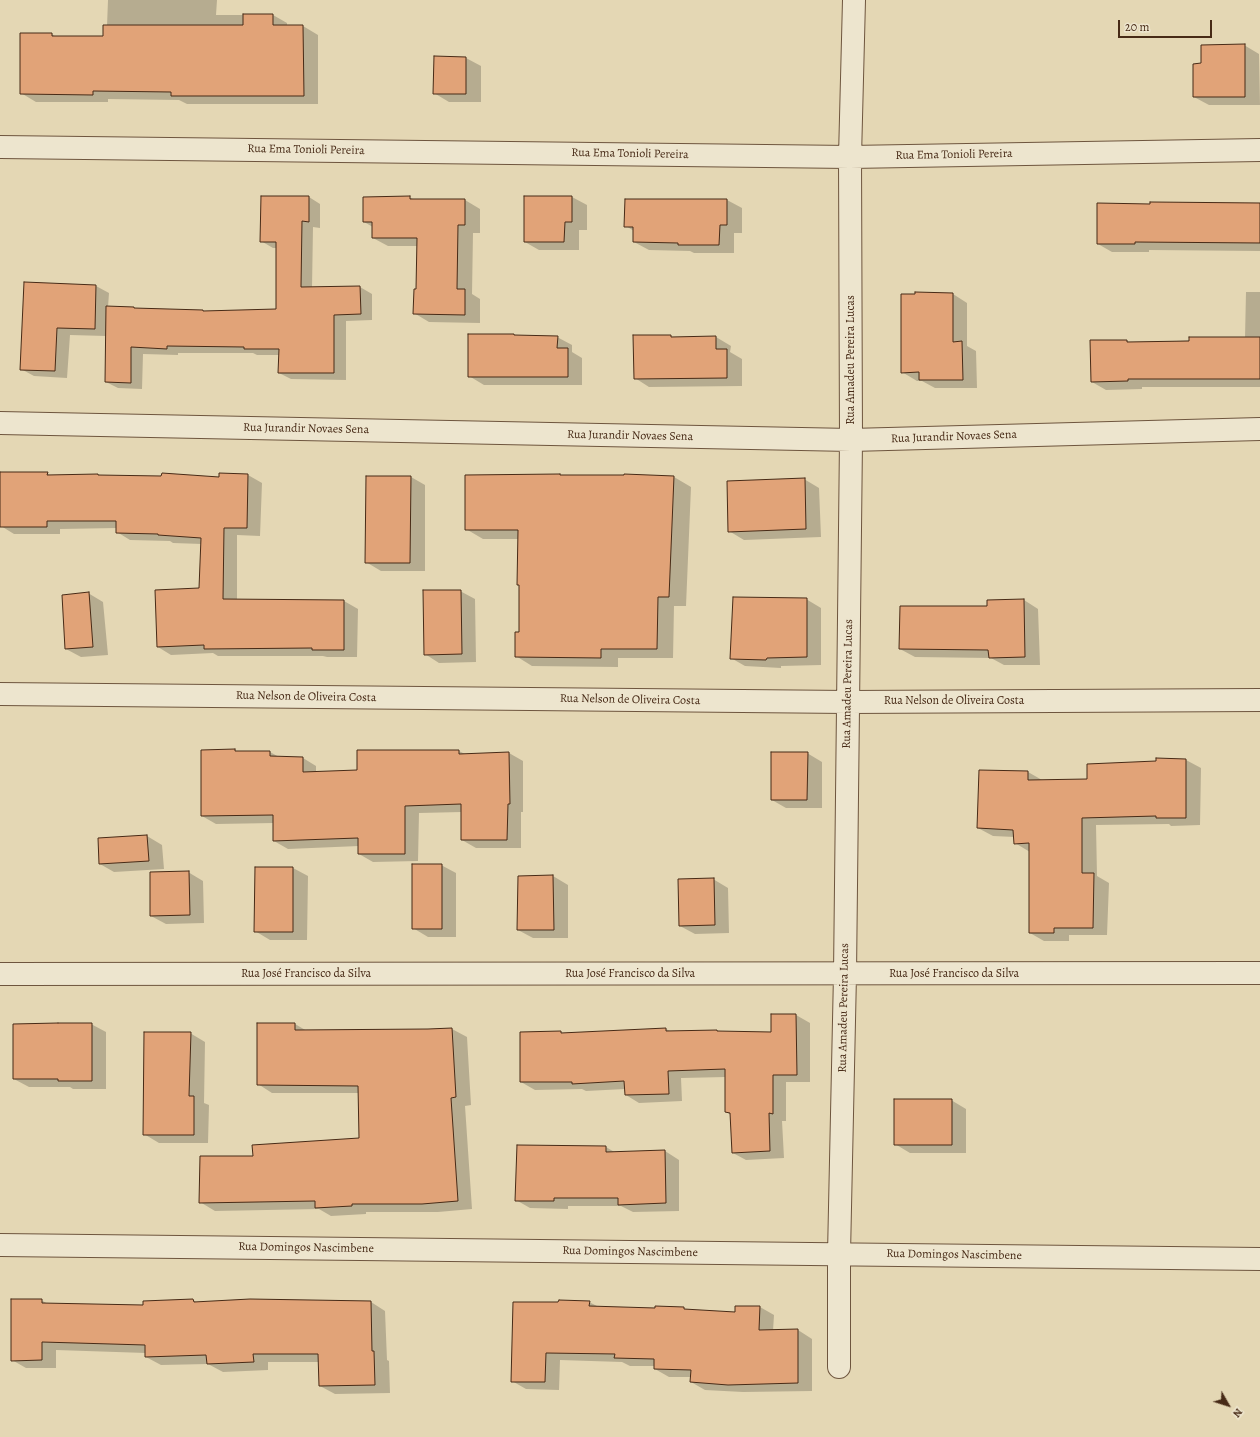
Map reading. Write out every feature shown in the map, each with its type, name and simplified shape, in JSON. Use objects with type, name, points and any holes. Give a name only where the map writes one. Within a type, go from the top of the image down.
[{"type":"street","name":"Rua Amadeu Pereira Lucas","points":[[839,1367],[839,1254],[845,974],[851,440],[850,157],[854,0]]},
{"type":"street","name":"Rua Ema Tonioli Pereira","points":[[0,146],[850,157],[1260,150]]},
{"type":"street","name":"Rua Jurandir Novaes Sena","points":[[0,423],[851,440],[1260,429]]},
{"type":"street","name":"Rua Nelson de Oliveira Costa","points":[[0,694],[848,702],[1260,700]]},
{"type":"street","name":"Rua José Francisco da Silva","points":[[0,974],[1260,973]]},
{"type":"street","name":"Rua Domingos Nascimbene","points":[[0,1245],[1260,1259]]},
{"type":"building","points":[[243,14],[273,14],[273,25],[303,25],[304,96],[171,96],[171,92],[93,91],[93,95],[20,94],[20,33],[52,33],[52,36],[103,36],[103,25],[243,25]]},
{"type":"building","points":[[1245,44],[1245,97],[1193,97],[1193,64],[1201,63],[1201,45]]},
{"type":"building","points":[[434,56],[466,57],[466,94],[433,94]]},
{"type":"building","points":[[261,196],[309,196],[309,222],[302,221],[301,287],[360,286],[361,314],[334,315],[334,373],[278,373],[279,349],[244,349],[244,347],[167,346],[167,349],[131,347],[131,383],[105,382],[106,306],[203,311],[276,309],[276,242],[260,242]]},
{"type":"building","points":[[410,196],[410,199],[465,199],[465,225],[458,225],[457,289],[465,289],[465,315],[413,314],[414,289],[416,289],[417,238],[372,238],[372,222],[363,222],[363,197]]},
{"type":"building","points":[[524,196],[572,196],[572,222],[565,222],[564,242],[524,242]]},
{"type":"building","points":[[625,199],[727,199],[727,225],[720,225],[719,245],[678,245],[678,243],[633,242],[633,227],[624,227]]},
{"type":"building","points":[[1150,202],[1260,203],[1260,243],[1135,242],[1135,244],[1097,244],[1097,203],[1150,204]]},
{"type":"building","points":[[24,282],[96,285],[95,329],[57,328],[55,371],[20,370]]},
{"type":"building","points":[[915,292],[953,293],[953,342],[962,341],[963,380],[919,380],[919,372],[901,373],[901,294],[915,294]]},
{"type":"building","points":[[468,334],[558,336],[557,348],[568,348],[568,377],[468,377]]},
{"type":"building","points":[[633,335],[671,335],[671,337],[716,336],[716,349],[727,349],[727,378],[634,379]]},
{"type":"building","points":[[1189,337],[1260,337],[1260,379],[1128,379],[1128,381],[1091,382],[1090,340],[1127,340],[1127,342],[1189,341]]},
{"type":"building","points":[[0,472],[48,472],[47,475],[98,474],[161,476],[162,473],[219,477],[219,473],[248,474],[247,528],[224,528],[223,599],[344,600],[344,650],[312,650],[312,648],[204,649],[204,645],[157,647],[155,590],[199,588],[201,538],[158,534],[116,533],[116,521],[47,521],[47,527],[0,527]]},
{"type":"building","points":[[560,474],[674,476],[669,597],[658,597],[657,649],[601,649],[601,658],[515,657],[515,632],[519,632],[519,585],[517,585],[518,530],[465,530],[465,475]]},
{"type":"building","points":[[366,476],[411,476],[410,563],[365,563]]},
{"type":"building","points":[[805,478],[806,529],[728,532],[727,481]]},
{"type":"building","points":[[423,590],[461,590],[462,654],[424,655]]},
{"type":"building","points":[[89,592],[93,647],[65,649],[62,595]]},
{"type":"building","points":[[733,597],[807,598],[807,657],[767,658],[766,660],[730,659]]},
{"type":"building","points":[[1024,599],[1025,657],[989,658],[988,650],[899,649],[900,606],[987,606],[987,600]]},
{"type":"building","points":[[235,749],[235,751],[270,751],[270,756],[303,757],[303,772],[357,770],[357,750],[459,750],[459,754],[509,752],[510,804],[508,804],[507,840],[461,840],[461,804],[405,806],[405,854],[358,854],[358,838],[273,841],[273,815],[201,816],[201,750]]},
{"type":"building","points":[[771,752],[808,752],[807,800],[771,800]]},
{"type":"building","points":[[1156,758],[1186,759],[1186,818],[1156,818],[1156,816],[1082,818],[1082,873],[1094,873],[1093,928],[1054,928],[1054,933],[1029,933],[1029,843],[1014,844],[1013,830],[977,828],[979,770],[1028,771],[1028,780],[1087,779],[1087,764],[1156,761]]},
{"type":"building","points":[[147,835],[149,861],[99,864],[98,838]]},
{"type":"building","points":[[412,864],[442,864],[442,929],[412,929]]},
{"type":"building","points":[[255,867],[293,867],[293,932],[254,932]]},
{"type":"building","points":[[189,871],[190,915],[150,916],[150,872]]},
{"type":"building","points":[[553,875],[554,930],[517,930],[518,876]]},
{"type":"building","points":[[714,878],[715,925],[679,926],[678,879]]},
{"type":"building","points":[[771,1014],[796,1014],[797,1075],[773,1075],[773,1114],[769,1113],[770,1151],[732,1153],[730,1113],[725,1112],[725,1069],[668,1071],[669,1094],[625,1095],[624,1081],[572,1084],[572,1082],[520,1082],[520,1032],[561,1031],[561,1033],[666,1028],[666,1031],[717,1030],[771,1032]]},
{"type":"building","points":[[92,1023],[92,1081],[13,1079],[13,1024]]},
{"type":"building","points":[[257,1023],[295,1023],[295,1030],[452,1028],[456,1097],[451,1098],[458,1201],[422,1204],[352,1204],[352,1206],[315,1208],[315,1201],[199,1203],[200,1156],[253,1156],[252,1145],[359,1138],[358,1086],[257,1085]]},
{"type":"building","points":[[144,1032],[191,1032],[189,1096],[194,1096],[194,1135],[143,1135]]},
{"type":"building","points":[[894,1099],[952,1099],[952,1145],[894,1145]]},
{"type":"building","points":[[517,1145],[606,1146],[606,1152],[665,1150],[666,1203],[618,1205],[618,1198],[554,1198],[554,1201],[515,1201]]},
{"type":"building","points":[[11,1299],[42,1299],[42,1303],[143,1305],[143,1301],[193,1299],[194,1302],[250,1299],[371,1301],[372,1351],[374,1351],[375,1385],[319,1386],[318,1354],[253,1354],[254,1362],[207,1364],[206,1355],[145,1357],[145,1345],[42,1342],[42,1360],[11,1361]]},
{"type":"building","points":[[559,1300],[590,1301],[589,1306],[655,1308],[655,1306],[684,1307],[684,1309],[735,1312],[735,1306],[760,1306],[759,1330],[798,1329],[798,1383],[728,1385],[690,1382],[691,1370],[654,1369],[654,1359],[614,1358],[615,1354],[546,1353],[545,1382],[511,1382],[513,1302],[558,1302]]}]
